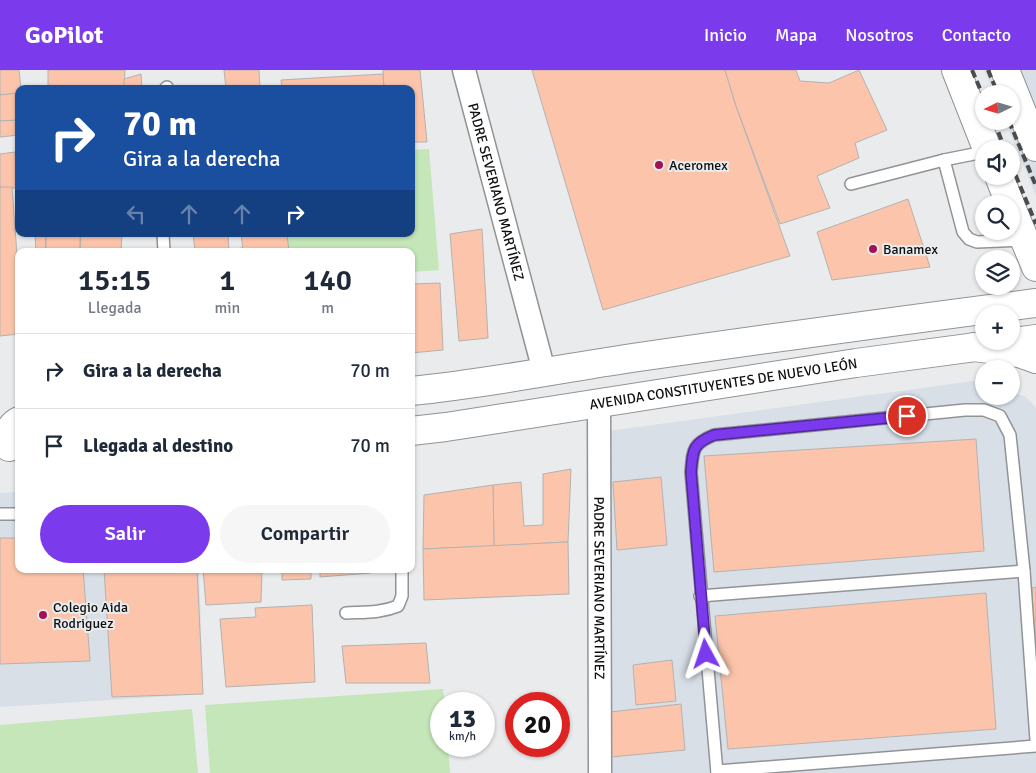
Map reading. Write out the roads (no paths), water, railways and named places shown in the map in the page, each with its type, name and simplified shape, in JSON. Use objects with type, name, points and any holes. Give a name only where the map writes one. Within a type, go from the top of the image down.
[{"type":"main road","points":[[956,70],[983,140]]},
{"type":"main road","points":[[1005,70],[1036,147]]},
{"type":"main road","points":[[1020,228],[1036,267]]},
{"type":"main road","points":[[415,390],[452,387],[544,371],[850,326],[1036,303]]},
{"type":"main road","name":"AVENIDA CONSTITUYENTES DE NUEVO LEÓN","points":[[415,430],[856,363],[1036,339]]},
{"type":"main road","points":[[974,347],[1019,353],[1036,359]]},
{"type":"main road","points":[[0,409],[15,408]]},
{"type":"main road","points":[[9,447],[8,435],[12,424],[15,423]]},
{"type":"street","name":"PADRE SEVERIANO MARTÍNEZ","points":[[464,70],[544,371]]},
{"type":"street","name":"PADRE SEVERIANO MARTÍNEZ","points":[[599,403],[600,773]]},
{"type":"lane","points":[[852,184],[975,154]]},
{"type":"lane","points":[[944,160],[963,232],[969,240],[977,242],[1025,240]]},
{"type":"lane","points":[[1036,740],[1024,571],[1010,435],[1000,416],[984,410],[966,410],[714,435],[700,440],[693,451],[691,472],[700,596],[717,772],[1036,746]]},
{"type":"lane","points":[[0,514],[15,514]]},
{"type":"lane","points":[[700,596],[1024,571]]},
{"type":"lane","points":[[346,613],[382,611],[398,606],[402,596],[402,573]]},
{"type":"railway","points":[[972,70],[978,85]]},
{"type":"railway","points":[[988,70],[994,85]]},
{"type":"railway","points":[[998,130],[1001,140]]},
{"type":"railway","points":[[1013,130],[1036,186]]},
{"type":"railway","points":[[1020,185],[1036,224]]},
{"type":"place","name":"Aceromex","points":[[659,165]]},
{"type":"place","name":"Banamex","points":[[873,249]]},
{"type":"place","name":"Colegio Aida Rodriguez","points":[[43,615]]}]
